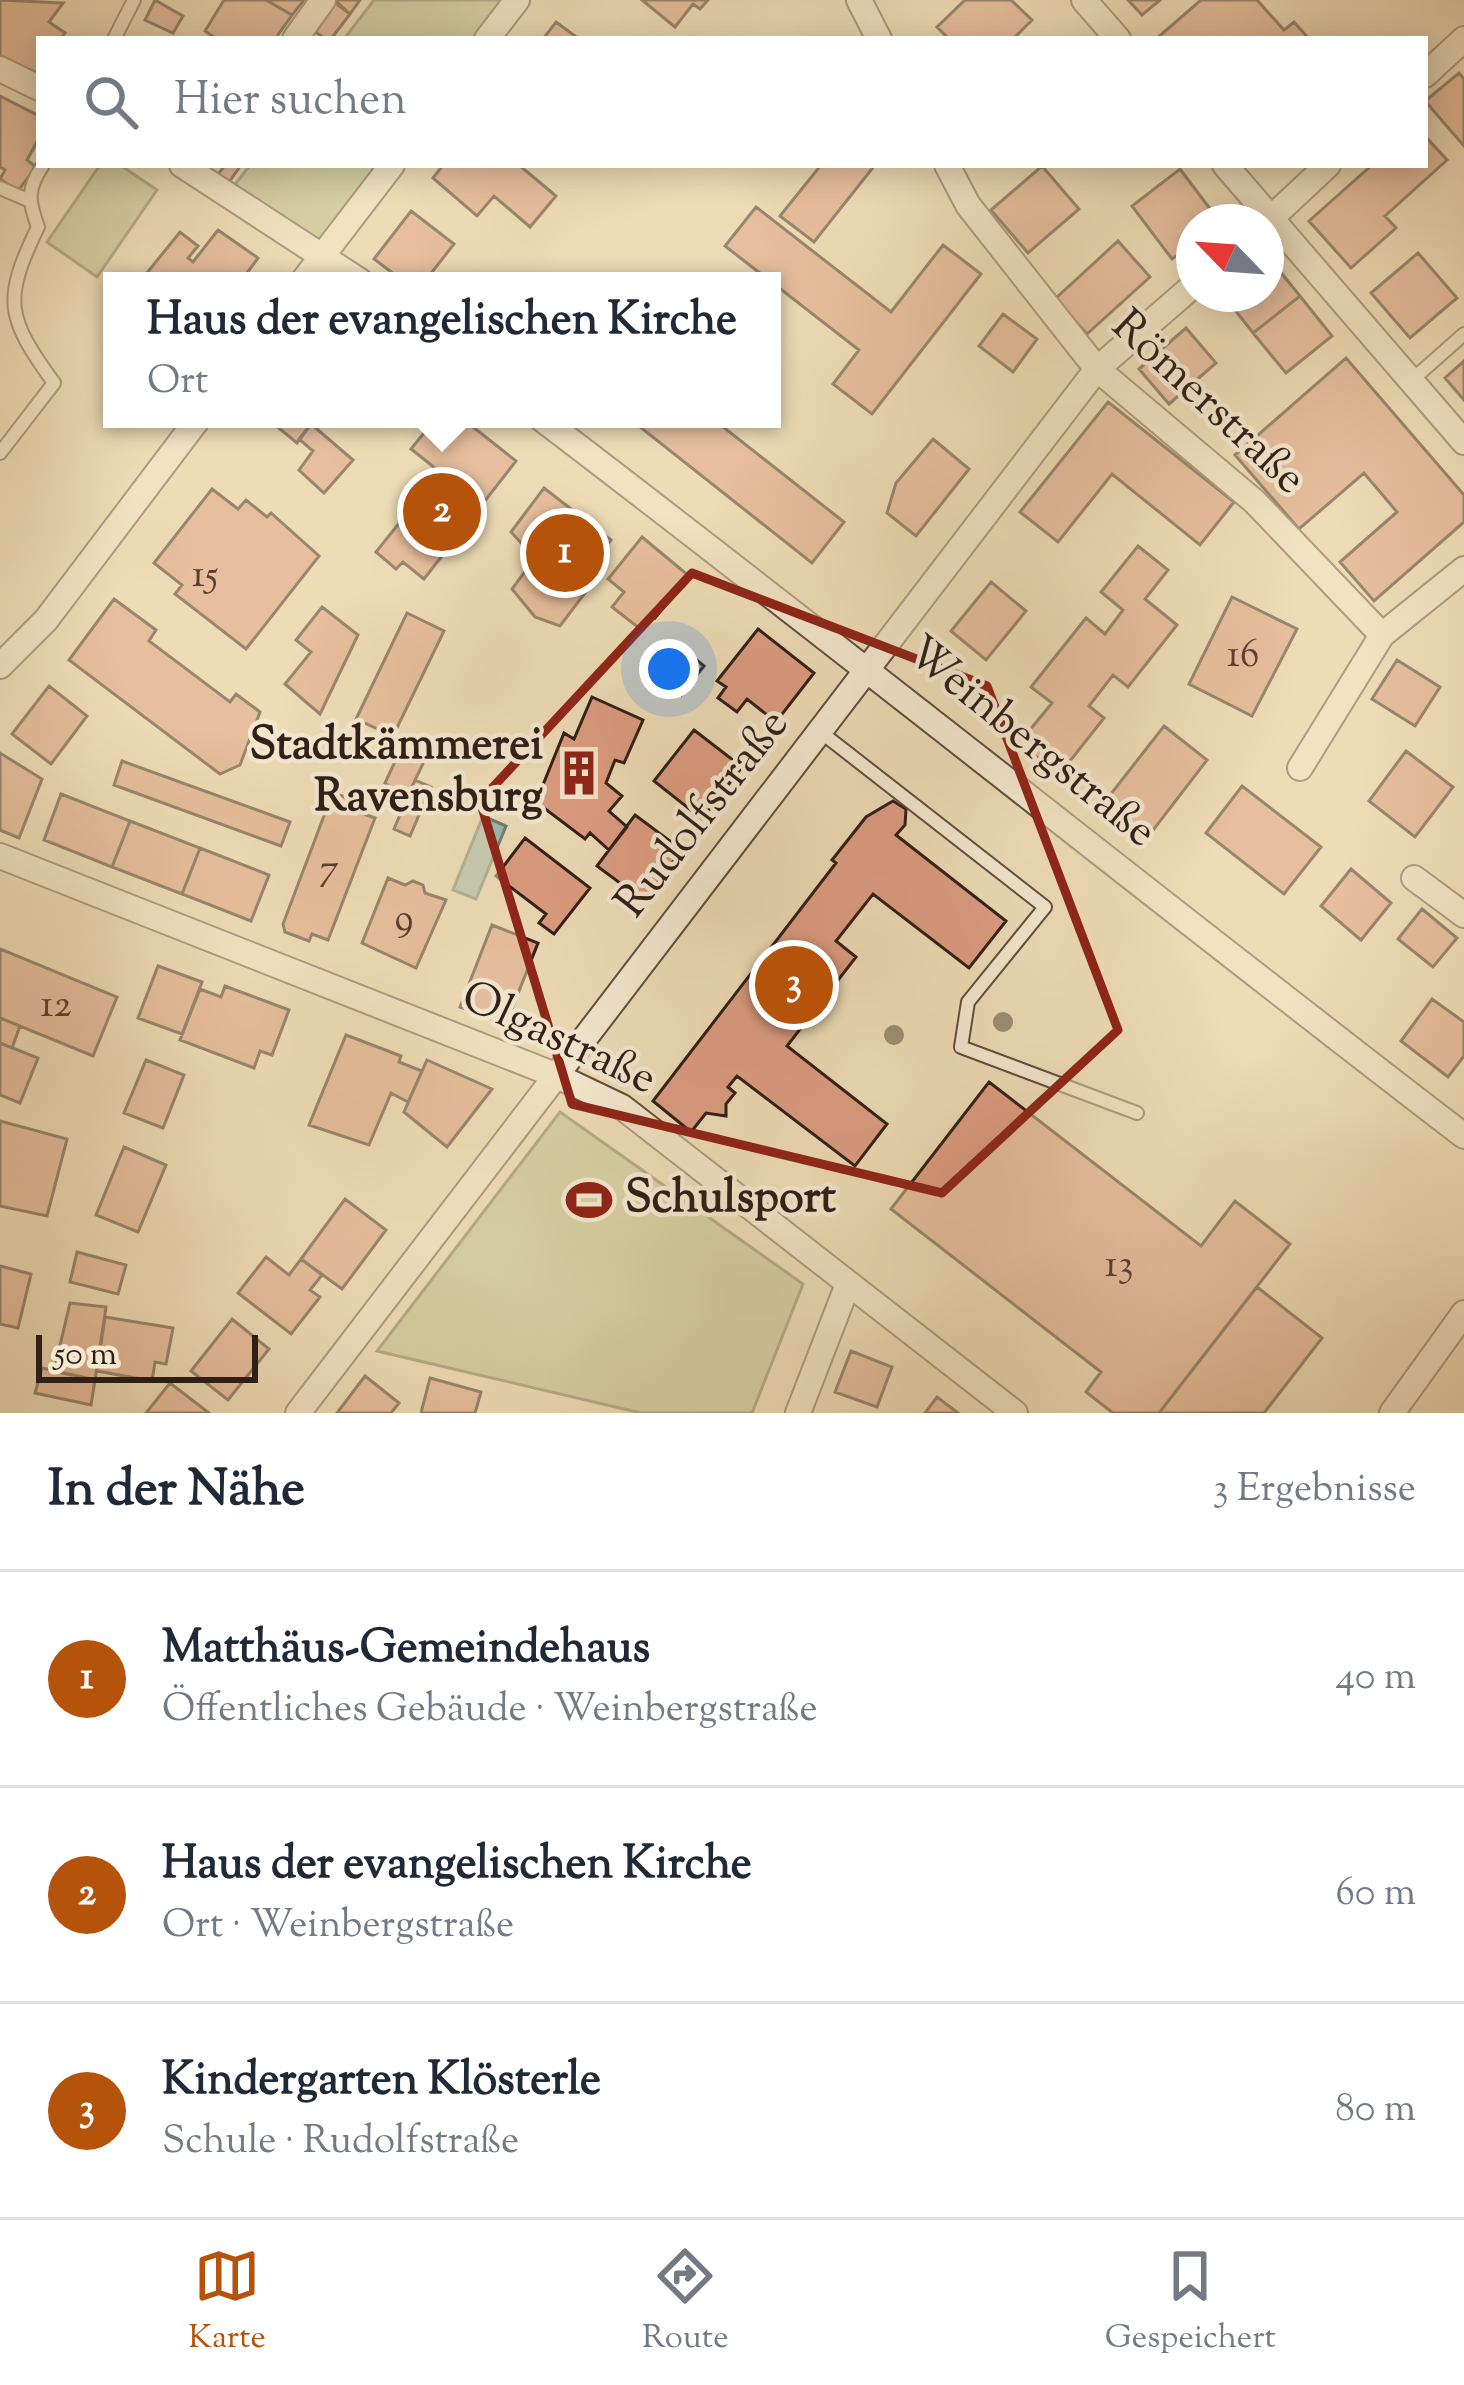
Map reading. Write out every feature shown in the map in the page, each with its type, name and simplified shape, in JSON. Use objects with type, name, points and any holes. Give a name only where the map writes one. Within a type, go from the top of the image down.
[{"type":"street","points":[[297,36],[323,0]]},
{"type":"street","points":[[489,36],[517,0]]},
{"type":"street","points":[[859,0],[878,36]]},
{"type":"street","points":[[1084,0],[1115,36]]},
{"type":"street","points":[[1428,72],[1464,39]]},
{"type":"street","points":[[0,69],[36,87]]},
{"type":"street","points":[[195,168],[349,272]]},
{"type":"street","points":[[310,272],[390,168]]},
{"type":"street","name":"Römerstraße","points":[[949,168],[968,205],[1097,369],[1255,502],[1382,635]]},
{"type":"street","points":[[1227,168],[1255,204]]},
{"type":"street","points":[[1284,205],[1325,168]]},
{"type":"street","points":[[1284,238],[1464,442]]},
{"type":"street","name":"Rudolfstraße","points":[[298,1413],[872,670],[1097,369],[1176,301]]},
{"type":"street","points":[[0,666],[46,620],[191,428]]},
{"type":"street","name":"Weinbergstraße","points":[[554,428],[872,670],[1092,852],[1464,1136]]},
{"type":"street","points":[[1300,768],[1382,635],[1464,569]]},
{"type":"street","name":"Olgastraße","points":[[0,856],[555,1075],[622,1107],[1016,1413]]},
{"type":"street","points":[[1414,878],[1464,915]]},
{"type":"street","points":[[798,1413],[848,1284]]},
{"type":"street","points":[[1392,1413],[1464,1313]]},
{"type":"lane","points":[[116,36],[134,0]]},
{"type":"lane","points":[[0,453],[54,383],[22,338],[10,304],[18,268],[38,227],[28,200],[30,184],[41,168]]},
{"type":"lane","points":[[0,188],[28,200]]},
{"type":"lane","points":[[1411,381],[1464,334]]},
{"type":"lane","points":[[822,734],[1045,907],[968,1003],[961,1047],[1137,1113]]},
{"type":"highlighted area","points":[[692,573],[987,686],[1118,1030],[942,1193],[572,1104],[480,801]]},
{"type":"green space","points":[[374,0],[506,0],[479,36],[346,36]]},
{"type":"green space","points":[[98,168],[124,168],[157,190],[97,277],[47,242]]},
{"type":"green space","points":[[248,168],[380,168],[323,244],[233,187]]},
{"type":"green space","name":"Schulsport","points":[[560,1112],[803,1284],[752,1413],[641,1413],[377,1351]]},
{"type":"water","points":[[483,816],[506,826],[476,899],[453,890]]},
{"type":"building","points":[[0,0],[63,3],[49,22],[63,36],[36,36],[36,73],[0,56]]},
{"type":"building","points":[[155,0],[183,16],[173,33],[145,20]]},
{"type":"building","points":[[224,0],[266,0],[292,15],[277,36],[212,36],[205,31]]},
{"type":"building","points":[[266,0],[304,0],[292,15]]},
{"type":"building","points":[[335,0],[360,0],[350,14]]},
{"type":"building","points":[[642,0],[708,0],[700,9],[693,4],[675,27]]},
{"type":"building","points":[[965,0],[1011,0],[1032,20],[1016,36],[946,36],[937,27]]},
{"type":"building","points":[[1128,0],[1160,0],[1142,15]]},
{"type":"building","points":[[1201,0],[1257,0],[1284,30],[1294,22],[1306,36],[1159,36]]},
{"type":"building","points":[[334,2],[350,14],[333,36],[313,30]]},
{"type":"building","points":[[556,22],[575,36],[545,36]]},
{"type":"building","points":[[1459,73],[1464,79],[1464,146],[1428,104],[1428,99]]},
{"type":"building","points":[[0,96],[36,114],[36,144],[27,160],[36,167],[18,191],[0,179],[5,170],[0,167]]},
{"type":"building","points":[[1428,139],[1447,160],[1385,216],[1396,228],[1351,268],[1309,221],[1369,168],[1428,168]]},
{"type":"building","points":[[223,168],[239,168],[227,185],[216,177]]},
{"type":"building","points":[[441,168],[523,168],[556,196],[530,227],[494,196],[477,216],[433,178]]},
{"type":"building","points":[[819,168],[873,168],[814,242],[780,216]]},
{"type":"building","points":[[1040,168],[1079,209],[1028,253],[991,210]]},
{"type":"building","points":[[1180,169],[1206,204],[1176,204],[1176,256],[1172,259],[1132,206]]},
{"type":"building","points":[[756,207],[891,312],[943,245],[981,274],[872,414],[833,384],[859,350],[781,289],[781,272],[758,272],[725,246]]},
{"type":"building","points":[[411,211],[454,244],[432,272],[391,272],[374,259]]},
{"type":"building","points":[[218,230],[258,258],[248,272],[148,272],[180,232],[198,246],[188,258],[193,262]]},
{"type":"building","points":[[1118,241],[1150,277],[1087,334],[1055,299]]},
{"type":"building","points":[[1418,253],[1457,298],[1410,338],[1371,293]]},
{"type":"building","points":[[1284,276],[1300,296],[1284,309]]},
{"type":"building","points":[[1300,296],[1332,336],[1286,373],[1253,333]]},
{"type":"building","points":[[1237,312],[1280,312],[1253,333]]},
{"type":"building","points":[[1003,314],[1037,339],[1013,372],[979,346]]},
{"type":"building","points":[[1186,328],[1216,363],[1169,404],[1139,369]]},
{"type":"building","points":[[1346,358],[1464,495],[1464,522],[1374,601],[1340,562],[1397,512],[1364,473],[1299,529],[1235,455]]},
{"type":"building","points":[[1464,361],[1464,400],[1445,378]]},
{"type":"building","points":[[1108,402],[1234,502],[1200,545],[1112,474],[1058,542],[1020,512]]},
{"type":"building","points":[[279,428],[308,428],[297,443]]},
{"type":"building","points":[[308,428],[316,428],[353,460],[324,493],[299,470],[313,451],[299,439]]},
{"type":"building","points":[[428,428],[474,428],[516,461],[424,579],[403,562],[396,569],[376,552],[440,472],[411,449]]},
{"type":"building","points":[[641,428],[724,428],[844,522],[812,563]]},
{"type":"building","points":[[933,439],[969,469],[916,536],[887,513],[896,483]]},
{"type":"building","points":[[544,488],[611,540],[585,575],[594,581],[560,626],[535,617],[512,589],[535,558],[511,532]]},
{"type":"building","points":[[212,489],[238,509],[246,500],[267,517],[271,513],[319,556],[246,649],[175,594],[182,585],[154,563]]},
{"type":"building","points":[[642,537],[689,576],[655,618],[650,614],[639,628],[612,607],[624,592],[608,579]]},
{"type":"building","points":[[1138,546],[1168,570],[1145,599],[1177,625],[1128,687],[1113,675],[1089,706],[1104,718],[1059,775],[1019,743],[1052,703],[1031,687],[1086,618],[1105,634],[1123,610],[1101,592]]},
{"type":"building","points":[[991,582],[1026,611],[986,660],[951,631]]},
{"type":"building","points":[[1232,597],[1297,629],[1252,716],[1189,684]]},
{"type":"building","points":[[114,599],[156,630],[149,641],[230,702],[236,694],[260,712],[240,765],[220,774],[69,660]]},
{"type":"building","points":[[322,607],[358,635],[320,714],[285,684],[311,652],[296,640]]},
{"type":"building","points":[[407,613],[444,631],[393,736],[356,719]]},
{"type":"building","points":[[758,629],[814,673],[776,722],[747,699],[737,712],[718,698],[726,687],[717,681]]},
{"type":"building","points":[[683,649],[704,666],[681,695],[661,678]]},
{"type":"building","points":[[1397,660],[1440,687],[1415,726],[1372,699]]},
{"type":"building","points":[[49,686],[87,716],[51,764],[12,734]]},
{"type":"building","name":"Stadtkämmerei Ravensburg","points":[[592,697],[643,720],[624,763],[615,760],[606,783],[622,796],[609,811],[627,827],[609,850],[590,833],[585,839],[536,802],[564,733],[574,739]]},
{"type":"building","points":[[1164,726],[1207,760],[1144,842],[1100,808]]},
{"type":"building","points":[[694,730],[742,767],[702,819],[654,781]]},
{"type":"building","points":[[405,740],[429,751],[406,799],[385,783]]},
{"type":"building","points":[[1406,751],[1453,787],[1415,837],[1369,801]]},
{"type":"building","points":[[0,753],[42,779],[19,838],[0,830]]},
{"type":"building","points":[[122,761],[290,822],[281,846],[114,785]]},
{"type":"building","points":[[415,780],[431,787],[410,836],[394,829]]},
{"type":"building","points":[[1242,786],[1321,847],[1284,894],[1206,833]]},
{"type":"building","points":[[61,794],[130,821],[112,867],[44,840]]},
{"type":"building","points":[[337,794],[361,803],[358,812],[375,818],[328,940],[312,934],[309,941],[285,932],[283,924],[330,800],[334,802]]},
{"type":"building","points":[[893,801],[906,809],[905,825],[896,835],[1006,921],[969,968],[873,894],[836,941],[856,957],[787,1046],[887,1124],[855,1166],[737,1076],[728,1087],[735,1093],[726,1104],[726,1116],[706,1113],[691,1132],[653,1101],[836,863],[832,860],[866,817]]},
{"type":"building","points":[[635,815],[682,850],[644,901],[597,866]]},
{"type":"building","points":[[130,821],[200,848],[182,894],[112,867]]},
{"type":"building","points":[[525,838],[590,888],[554,934],[539,923],[546,914],[496,876]]},
{"type":"building","points":[[200,848],[269,875],[251,921],[182,894]]},
{"type":"building","points":[[1351,869],[1391,903],[1361,940],[1321,906]]},
{"type":"building","points":[[388,878],[405,885],[413,881],[423,885],[425,893],[446,900],[416,968],[362,943]]},
{"type":"building","points":[[1422,909],[1457,938],[1433,967],[1398,939]]},
{"type":"building","points":[[492,925],[538,943],[506,1024],[460,1007]]},
{"type":"building","points":[[0,949],[117,997],[93,1056],[0,1018]]},
{"type":"building","points":[[158,966],[202,982],[182,1034],[138,1018]]},
{"type":"building","points":[[225,986],[289,1010],[272,1055],[260,1051],[254,1068],[180,1040],[200,989],[221,997]]},
{"type":"building","points":[[1432,999],[1464,1022],[1464,1056],[1448,1077],[1401,1041]]},
{"type":"building","points":[[0,1018],[20,1026],[12,1048],[0,1043]]},
{"type":"building","points":[[346,1035],[401,1056],[399,1062],[422,1071],[408,1102],[391,1093],[369,1145],[309,1125]]},
{"type":"building","points":[[0,1043],[38,1058],[20,1103],[0,1095]]},
{"type":"building","points":[[146,1060],[184,1075],[163,1128],[124,1113]]},
{"type":"building","points":[[427,1060],[492,1089],[447,1147],[404,1112]]},
{"type":"building","points":[[989,1082],[1201,1246],[1235,1201],[1290,1244],[1159,1413],[1113,1413],[1086,1392],[1101,1372],[891,1209]]},
{"type":"building","points":[[0,1121],[67,1139],[47,1216],[0,1206]]},
{"type":"building","points":[[124,1147],[166,1165],[138,1232],[96,1215]]},
{"type":"building","points":[[345,1199],[386,1230],[342,1289],[301,1259]]},
{"type":"building","points":[[77,1252],[126,1265],[118,1294],[70,1282]]},
{"type":"building","points":[[266,1257],[289,1275],[301,1259],[322,1275],[310,1290],[320,1297],[291,1334],[238,1293]]},
{"type":"building","points":[[0,1266],[31,1274],[18,1328],[0,1324]]},
{"type":"building","points":[[1257,1287],[1322,1338],[1264,1413],[1159,1413]]},
{"type":"building","points":[[70,1303],[106,1307],[95,1380],[54,1371]]},
{"type":"building","points":[[105,1317],[173,1328],[166,1364],[155,1362],[152,1381],[97,1371]]},
{"type":"building","points":[[232,1319],[269,1349],[228,1400],[191,1371]]},
{"type":"building","points":[[851,1351],[892,1367],[877,1407],[835,1392]]},
{"type":"building","points":[[42,1368],[95,1380],[91,1405],[35,1393]]},
{"type":"building","points":[[365,1376],[399,1403],[391,1413],[337,1413]]},
{"type":"building","points":[[430,1378],[481,1392],[475,1413],[421,1413]]},
{"type":"building","points":[[170,1383],[209,1413],[146,1413]]},
{"type":"building","points":[[937,1397],[958,1413],[925,1413]]},
{"type":"place","name":"Haus der evangelischen Kirche","points":[[442,512]]},
{"type":"place","name":"Matthäus-Gemeindehaus","points":[[565,553]]},
{"type":"place","name":"Stadtkämmerei Ravensburg","points":[[579,773]]},
{"type":"place","name":"Kindergarten Klösterle","points":[[794,985]]},
{"type":"place","name":"Schulsport","points":[[589,1200]]}]
